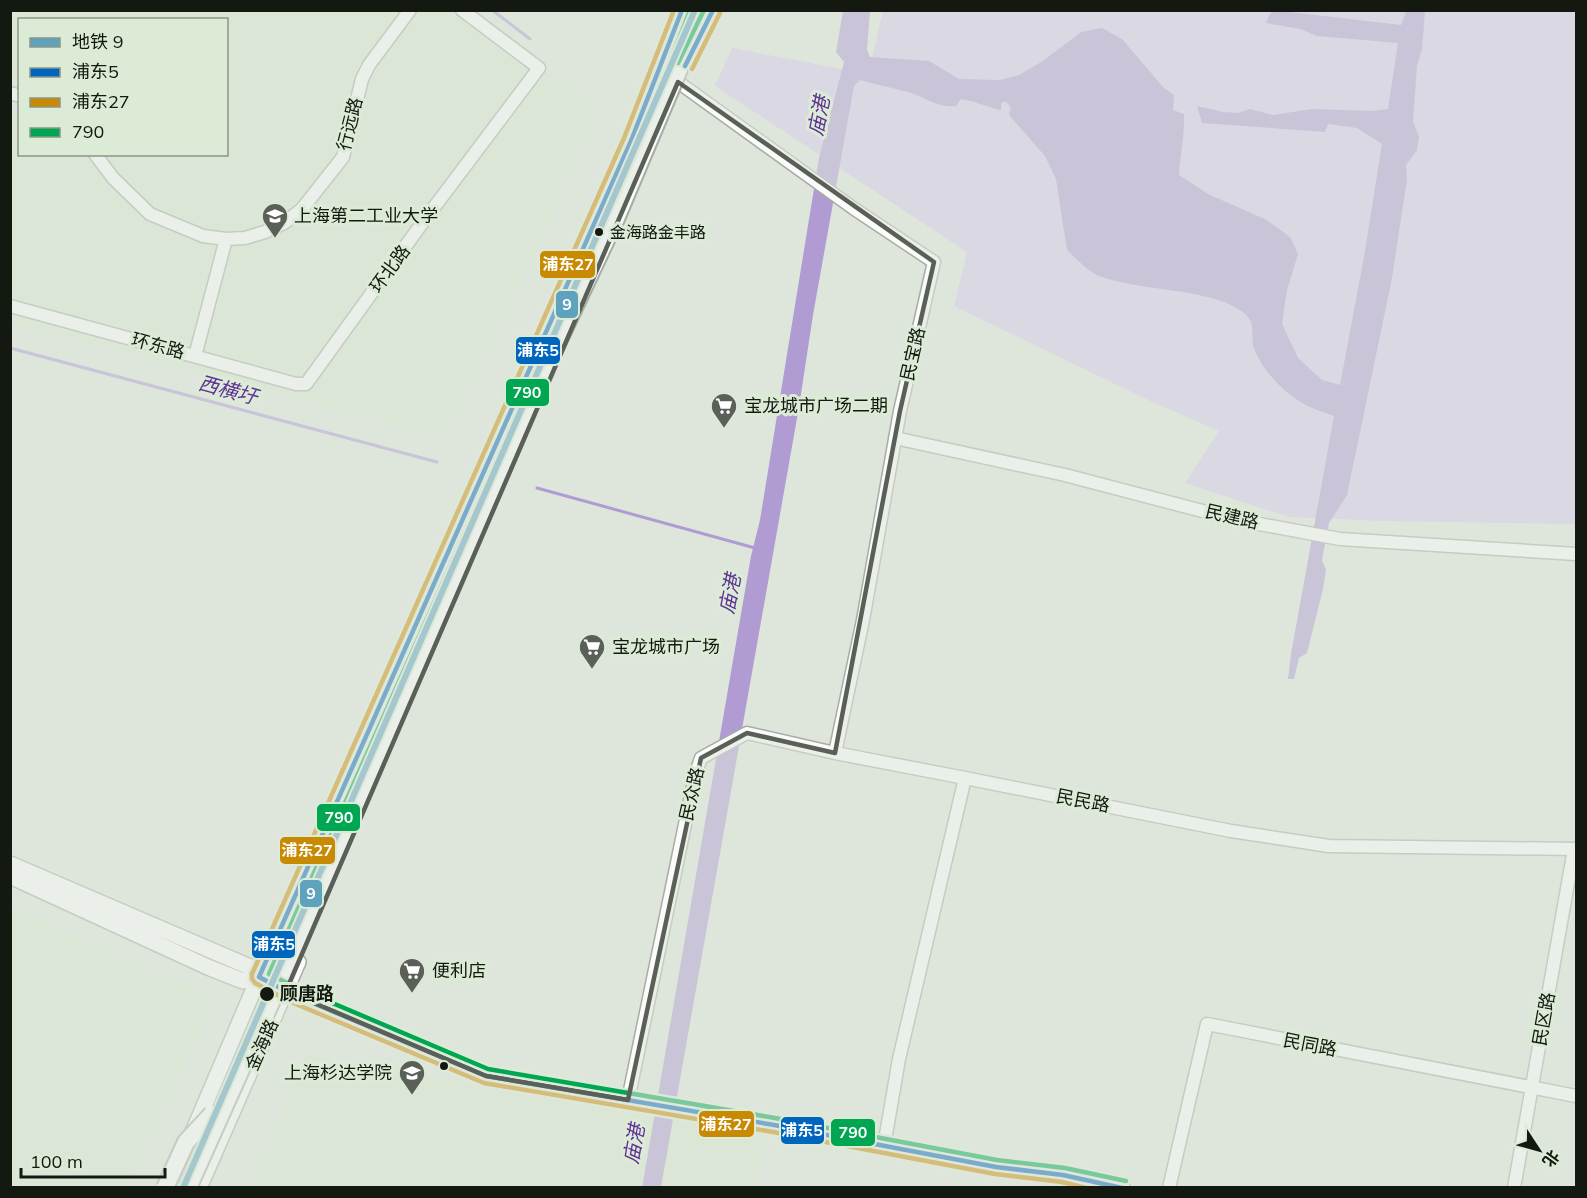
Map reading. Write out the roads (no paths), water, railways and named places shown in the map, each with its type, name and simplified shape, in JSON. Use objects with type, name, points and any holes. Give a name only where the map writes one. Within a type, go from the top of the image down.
[{"type":"highway","points":[[180,1188],[690,10]]},
{"type":"highway","points":[[188,1188],[303,931],[546,367],[615,221],[704,10]]},
{"type":"highway","points":[[165,1188],[186,1142],[212,1114]]},
{"type":"main road","name":"金海路","points":[[170,1188],[259,977],[379,711],[536,350],[631,141],[682,10]]},
{"type":"main road","name":"金海路","points":[[199,1188],[556,357],[612,240],[678,82],[712,10]]},
{"type":"main road","points":[[10,864],[250,967],[259,977],[285,991]]},
{"type":"main road","points":[[10,876],[210,968],[243,981],[259,977]]},
{"type":"street","name":"行远路","points":[[96,156],[113,178],[150,214],[202,236],[226,239],[245,238],[265,232],[284,223],[302,209],[342,158],[362,79],[369,65],[410,10]]},
{"type":"street","name":"环北路","points":[[306,384],[423,222],[539,69],[462,10]]},
{"type":"street","name":"民宝路","points":[[678,82],[840,199],[934,262],[895,438],[863,620],[835,753]]},
{"type":"street","points":[[195,356],[226,239]]},
{"type":"street","name":"环东路","points":[[10,306],[296,384],[306,384]]},
{"type":"street","name":"民建路","points":[[895,438],[1065,475],[1233,519],[1340,539],[1576,554]]},
{"type":"street","name":"民众路","points":[[628,1100],[700,758],[747,733],[964,778]]},
{"type":"street","points":[[884,1146],[899,1059],[964,778]]},
{"type":"street","name":"民民路","points":[[964,778],[1232,831],[1329,846],[1575,849]]},
{"type":"street","name":"民区路","points":[[1514,1188],[1575,849]]},
{"type":"street","points":[[285,991],[486,1076],[996,1167],[1063,1175],[1124,1188]]},
{"type":"street","name":"民同路","points":[[1169,1188],[1207,1024],[1576,1096]]},
{"type":"waterway","points":[[492,10],[530,39]]},
{"type":"waterway","name":"西横圩","points":[[10,348],[437,462]]},
{"type":"waterway","points":[[537,488],[755,548]]},
{"type":"metro line","name":"9","points":[[183,1188],[695,10]]},
{"type":"place","name":"金海路金丰路","points":[[599,232]]},
{"type":"place","name":"上海第二工业大学","points":[[275,239]]},
{"type":"place","name":"宝龙城市广场二期","points":[[724,429]]},
{"type":"place","name":"宝龙城市广场","points":[[592,670]]},
{"type":"place","name":"顾唐路","points":[[267,994]]},
{"type":"place","name":"便利店","points":[[412,994]]},
{"type":"place","name":"上海杉达学院","points":[[412,1096]]},
{"type":"water label","name":"庙港","points":[[819,116]]},
{"type":"water label","name":"庙港","points":[[730,594]]},
{"type":"water label","name":"庙港","points":[[634,1144]]}]
